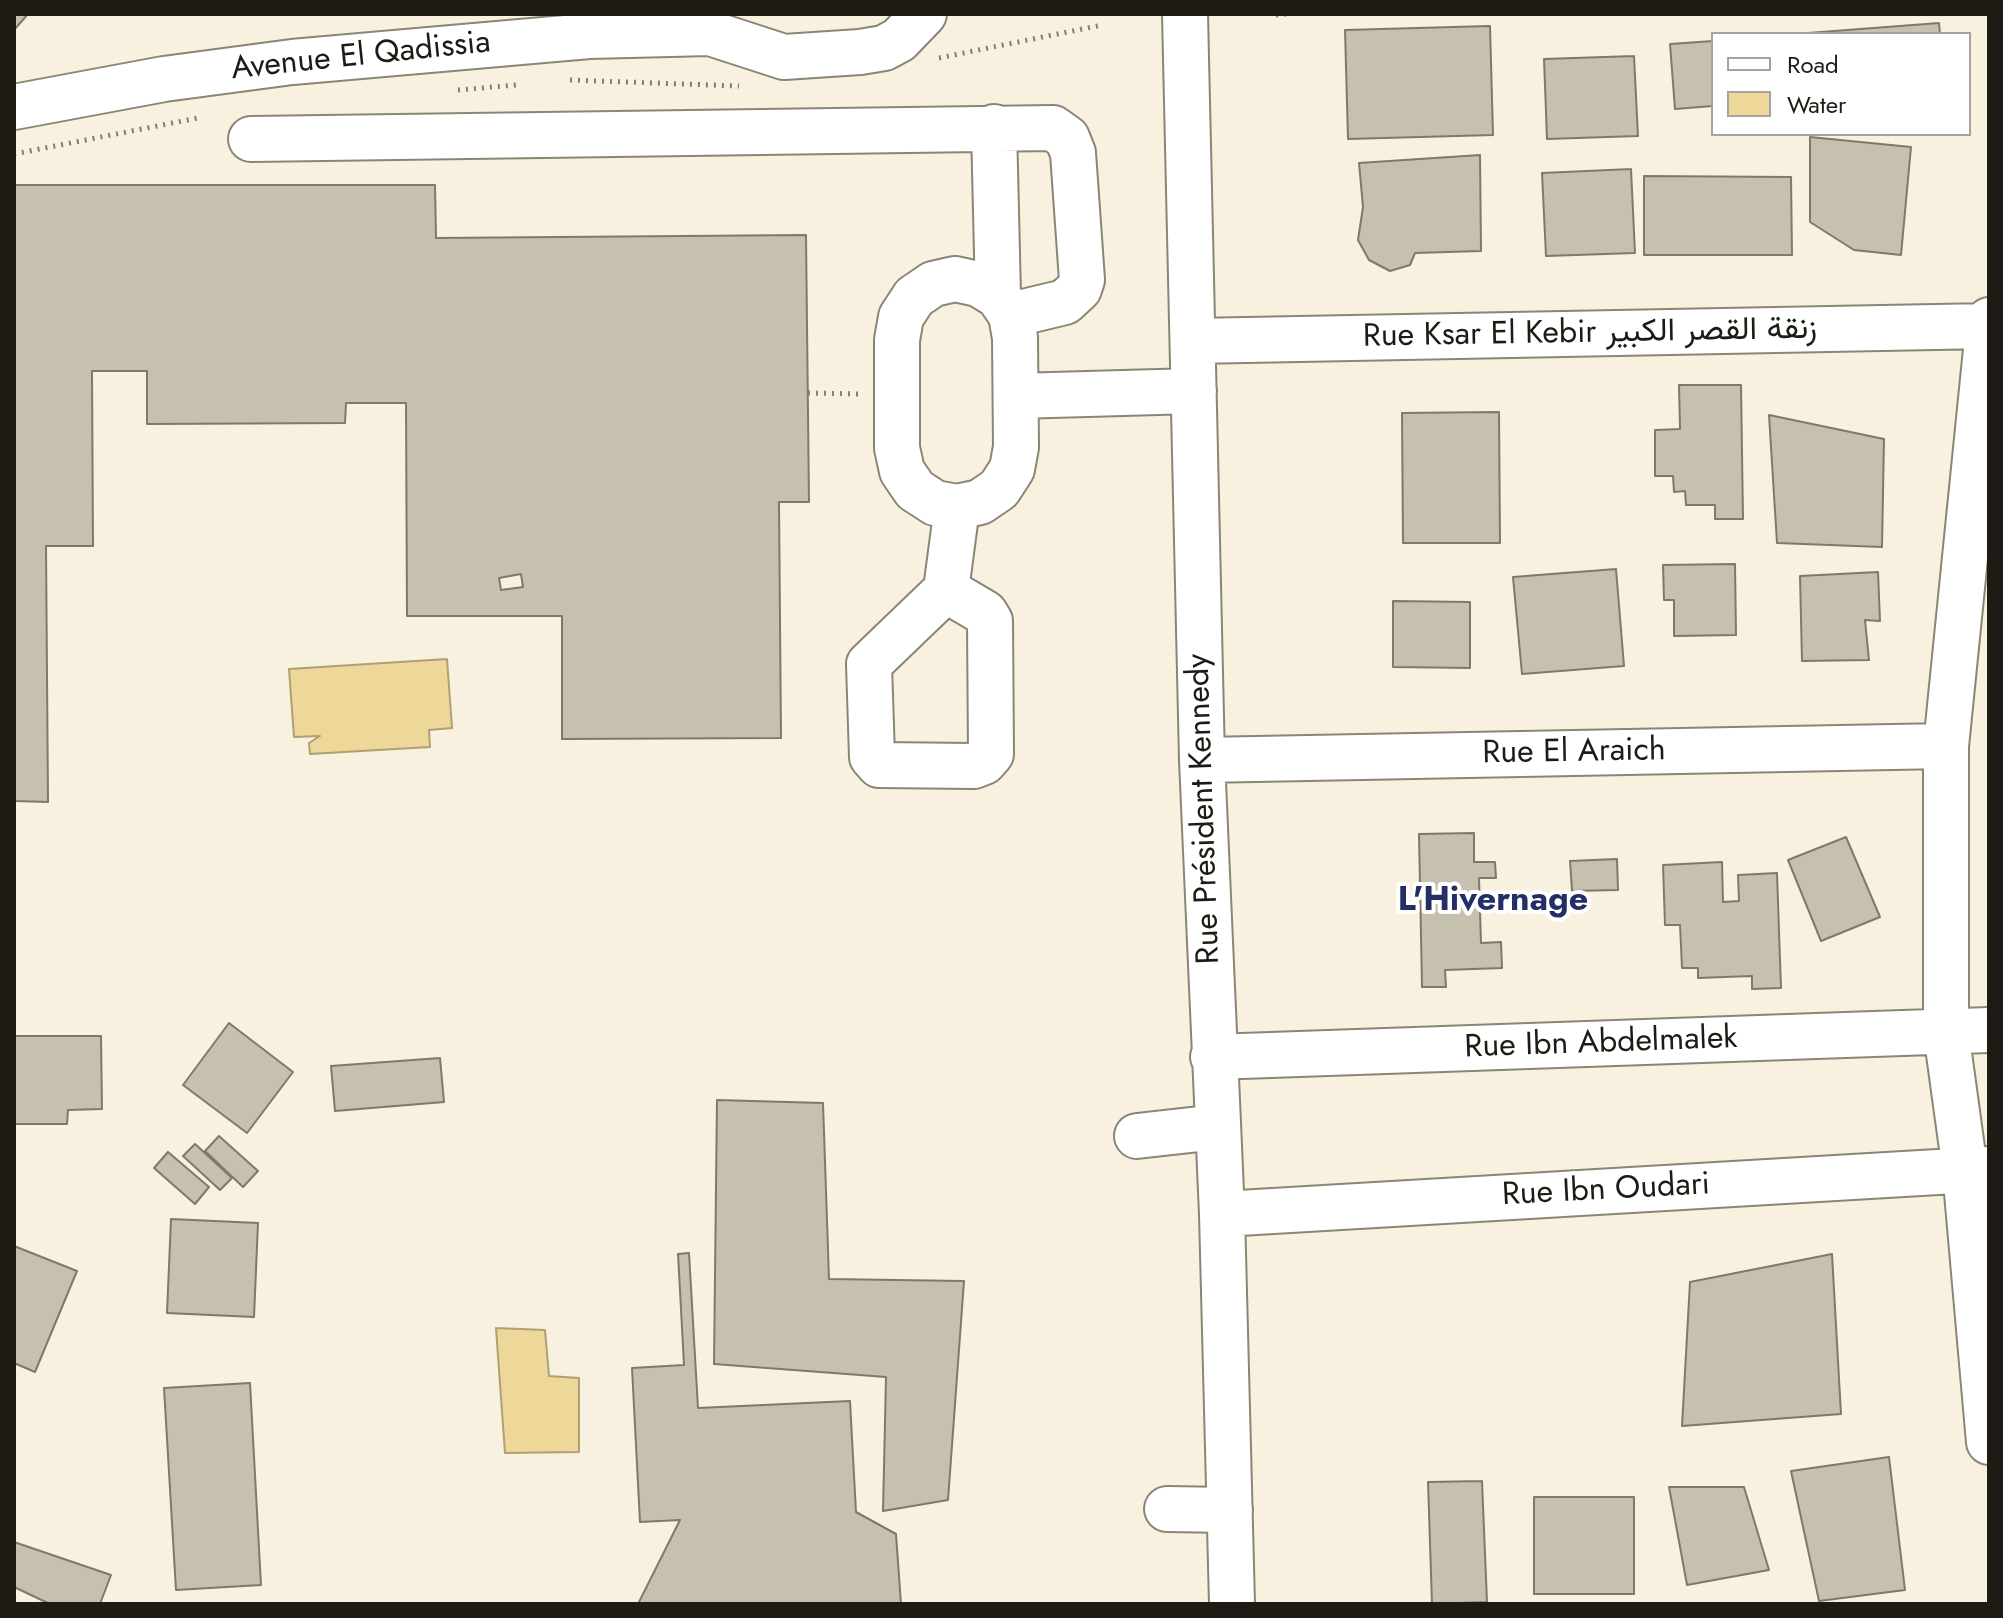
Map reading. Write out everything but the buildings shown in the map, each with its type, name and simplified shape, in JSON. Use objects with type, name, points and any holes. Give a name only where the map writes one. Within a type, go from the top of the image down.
[{"type":"street","name":"Avenue El Qadissia","points":[[14,107],[164,79],[292,62],[718,23],[784,57],[860,52],[884,48],[899,40],[924,14]]},
{"type":"street","name":"Rue Président Kennedy","points":[[1185,14],[1202,760],[1222,1214],[1232,1604]]},
{"type":"street","points":[[251,139],[994,127],[1053,128],[1067,138],[1073,153],[1082,271],[1079,289],[1065,302],[1004,306],[978,284],[955,279],[933,284],[914,297],[901,317],[897,340],[897,448],[902,471],[915,490],[935,503],[957,507],[980,502],[999,489],[1012,469],[1016,447],[1015,338],[1004,306],[994,127]]},
{"type":"street","points":[[1989,320],[1946,746],[1946,1032],[1977,1169],[1989,1442]]},
{"type":"street","name":"Rue Ksar El Kebir زنقة القصر الكبير","points":[[1193,341],[1988,326]]},
{"type":"street","points":[[1016,396],[1194,391]]},
{"type":"street","points":[[946,590],[957,507]]},
{"type":"street","name":"Rue El Araich","points":[[1202,760],[1946,746]]},
{"type":"street","name":"Rue Ibn Abdelmalek","points":[[1213,1057],[1989,1030]]},
{"type":"street","points":[[1137,1136],[1217,1127]]},
{"type":"street","name":"Rue Ibn Oudari","points":[[1222,1214],[1977,1169]]},
{"type":"street","points":[[1167,1509],[1230,1510]]},
{"type":"path","points":[[1276,15],[1286,14]]},
{"type":"path","points":[[932,59],[1102,25]]},
{"type":"path","points":[[563,80],[753,86]]},
{"type":"path","points":[[453,91],[523,85]]},
{"type":"path","points":[[14,154],[209,116]]},
{"type":"path","points":[[808,393],[897,395]]},
{"type":"water","points":[[447,659],[452,728],[429,730],[430,747],[310,754],[309,743],[320,736],[294,737],[289,669]]},
{"type":"water","points":[[496,1328],[545,1330],[549,1376],[579,1378],[579,1452],[505,1453]]},
{"type":"district","name":"L'Hivernage","points":[[1493,902]]}]
